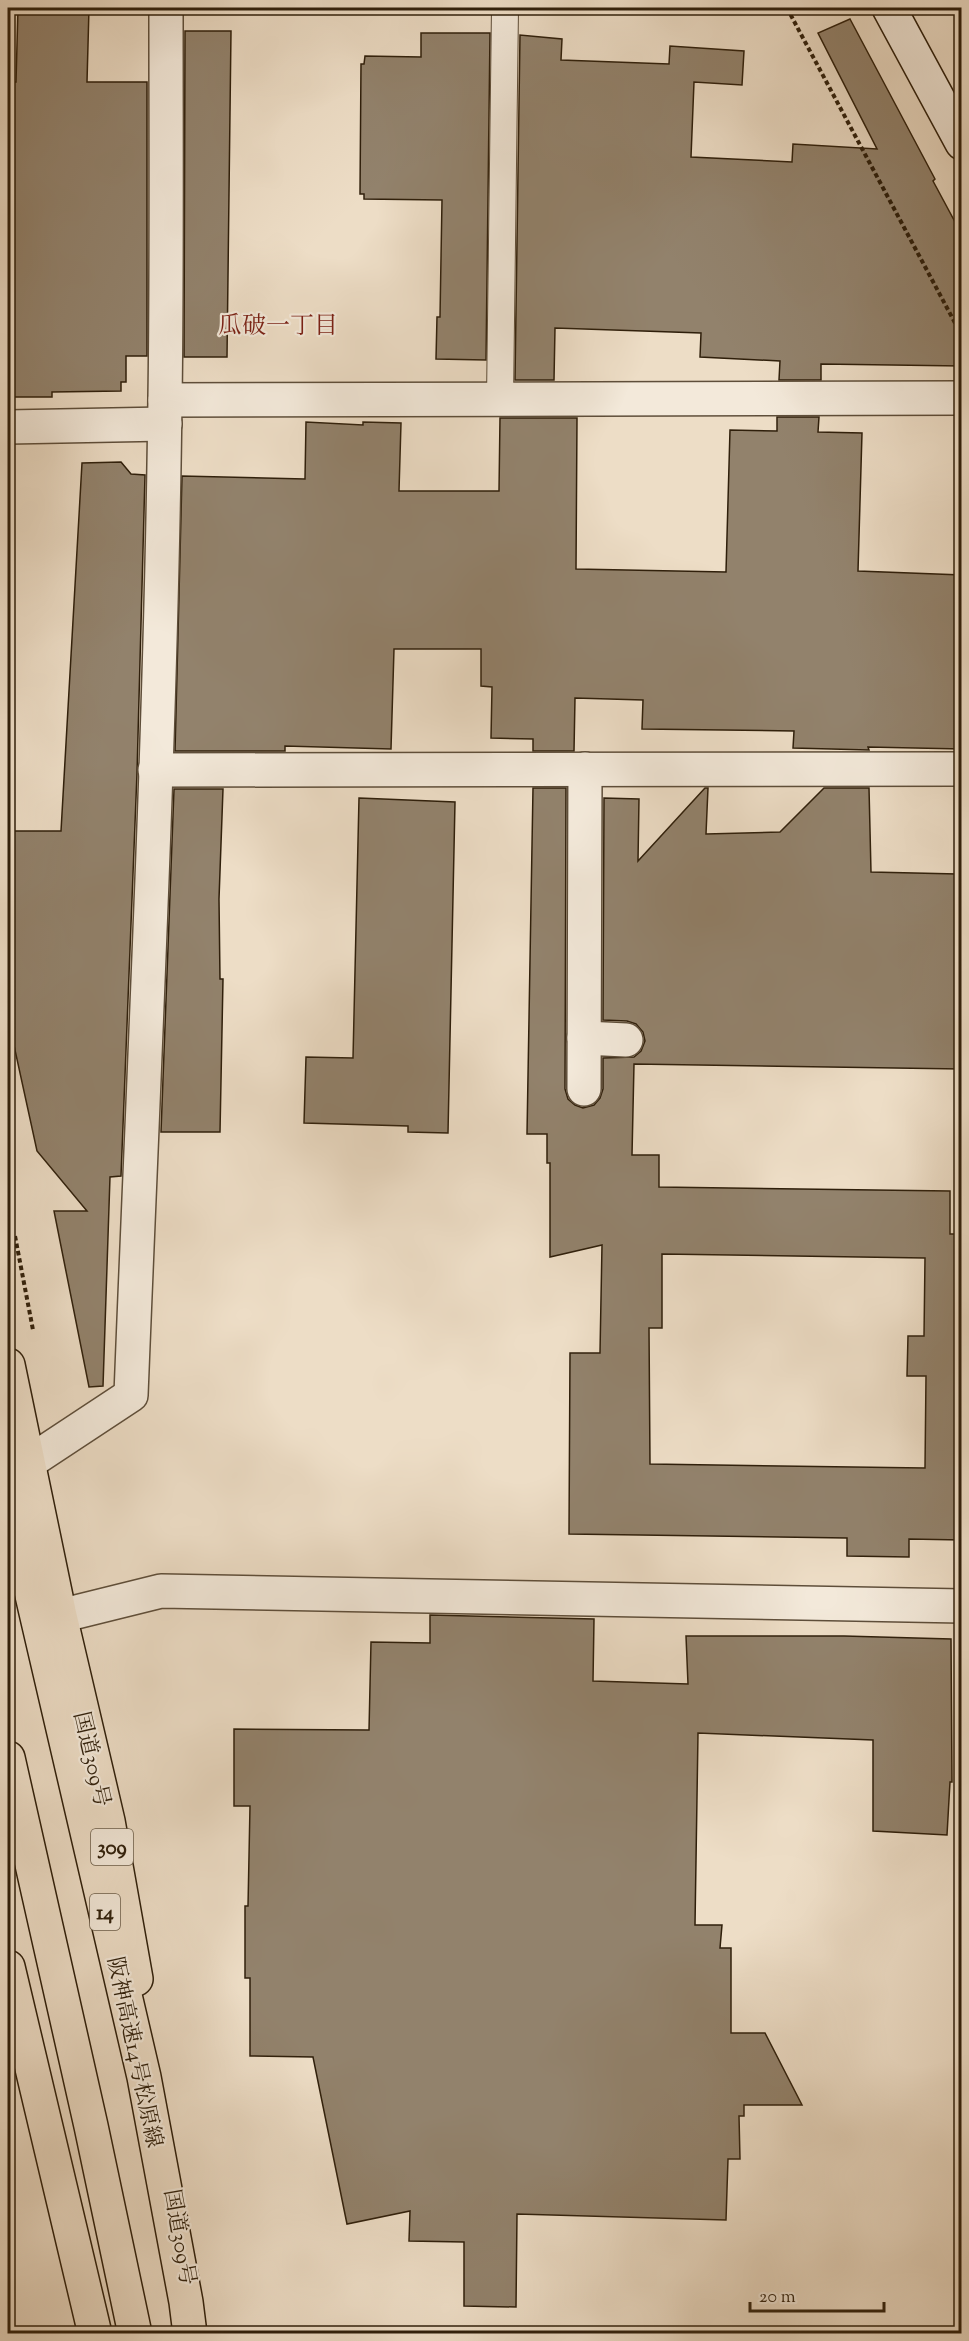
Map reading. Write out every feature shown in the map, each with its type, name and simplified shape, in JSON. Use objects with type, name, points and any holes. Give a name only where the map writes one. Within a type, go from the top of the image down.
[{"type":"highway","name":"国道309号","points":[[8,1365],[60,1616],[108,1821],[199,2334]]},
{"type":"highway","name":"阪神高速14号松原線","points":[[8,1492],[144,2077],[190,2334]]},
{"type":"highway","points":[[8,1758],[91,2126],[135,2334]]},
{"type":"highway","points":[[8,1967],[95,2334]]},
{"type":"street","points":[[28,1463],[131,1395],[155,770],[165,412],[166,8]]},
{"type":"street","points":[[889,8],[962,143]]},
{"type":"street","points":[[8,427],[165,412],[500,399],[962,398]]},
{"type":"street","points":[[584,1089],[585,769]]},
{"type":"street","points":[[155,770],[962,769]]},
{"type":"street","points":[[584,1038],[626,1040]]},
{"type":"street","points":[[60,1616],[161,1591],[962,1606]]},
{"type":"street","points":[[77,2334],[82,2277]]},
{"type":"lane","points":[[500,399],[505,8]]},
{"type":"path","points":[[787,8],[962,336]]},
{"type":"path","points":[[8,1238],[15,1236],[33,1330]]},
{"type":"building","points":[[18,8],[89,8],[87,82],[147,82],[147,356],[126,356],[126,382],[121,382],[121,391],[52,392],[52,397],[14,397],[11,337],[14,337],[12,164],[8,164],[8,82],[16,82]]},
{"type":"building","points":[[850,19],[935,179],[933,181],[962,235],[962,366],[821,364],[821,380],[779,380],[780,361],[700,357],[701,333],[555,328],[554,380],[515,380],[520,35],[562,39],[561,60],[669,64],[670,46],[744,51],[742,85],[694,82],[691,157],[792,162],[793,144],[877,149],[818,33]]},
{"type":"building","points":[[185,31],[231,31],[227,357],[184,357]]},
{"type":"building","points":[[421,33],[490,33],[486,360],[436,359],[437,317],[440,317],[442,200],[364,199],[364,194],[360,194],[361,64],[364,64],[365,56],[421,57]]},
{"type":"building","points":[[777,417],[819,417],[818,432],[862,433],[858,571],[962,575],[962,749],[793,748],[794,731],[642,729],[643,700],[575,698],[574,751],[533,751],[533,739],[491,738],[492,687],[481,686],[481,649],[394,649],[391,749],[285,746],[285,751],[175,751],[182,476],[305,479],[306,422],[363,425],[363,422],[401,423],[399,491],[499,491],[500,418],[577,418],[576,569],[726,572],[730,430],[777,431]]},
{"type":"building","points":[[121,462],[131,474],[145,475],[137,773],[121,1176],[110,1177],[103,1386],[89,1387],[54,1211],[87,1211],[37,1151],[8,1018],[8,831],[61,831],[82,463]]},
{"type":"building","points":[[533,788],[566,788],[565,1089],[568,1099],[583,1108],[594,1105],[600,1098],[603,1089],[603,1058],[634,1057],[641,1051],[645,1041],[643,1032],[636,1024],[627,1021],[603,1020],[604,798],[639,799],[638,861],[705,788],[708,788],[706,834],[780,832],[824,788],[869,788],[871,872],[957,874],[955,993],[961,994],[961,1069],[634,1064],[632,1155],[659,1155],[659,1187],[950,1191],[950,1234],[962,1234],[962,1540],[909,1539],[909,1557],[847,1556],[847,1538],[569,1534],[570,1353],[600,1353],[602,1245],[550,1257],[550,1163],[547,1163],[547,1134],[527,1134]],"holes":[[[662,1254],[925,1258],[924,1336],[908,1336],[907,1376],[926,1376],[925,1468],[650,1464],[649,1328],[662,1328]]]},
{"type":"building","points":[[174,789],[223,789],[219,899],[220,979],[223,979],[220,1132],[161,1132]]},
{"type":"building","points":[[359,798],[455,802],[448,1133],[408,1132],[408,1126],[304,1123],[306,1057],[353,1058]]},
{"type":"building","points":[[430,1615],[594,1619],[593,1681],[688,1684],[686,1636],[951,1639],[952,1782],[950,1782],[947,1835],[873,1831],[873,1740],[698,1733],[695,1925],[722,1925],[720,1948],[731,1948],[731,2033],[765,2033],[802,2105],[744,2105],[744,2116],[739,2116],[740,2159],[728,2159],[726,2220],[517,2214],[516,2307],[464,2306],[464,2242],[409,2241],[410,2211],[347,2224],[313,2057],[250,2056],[250,1978],[245,1978],[245,1906],[248,1906],[250,1806],[234,1806],[234,1729],[369,1730],[371,1642],[430,1643]]},
{"type":"district","name":"瓜破一丁目","points":[[278,325]]}]
